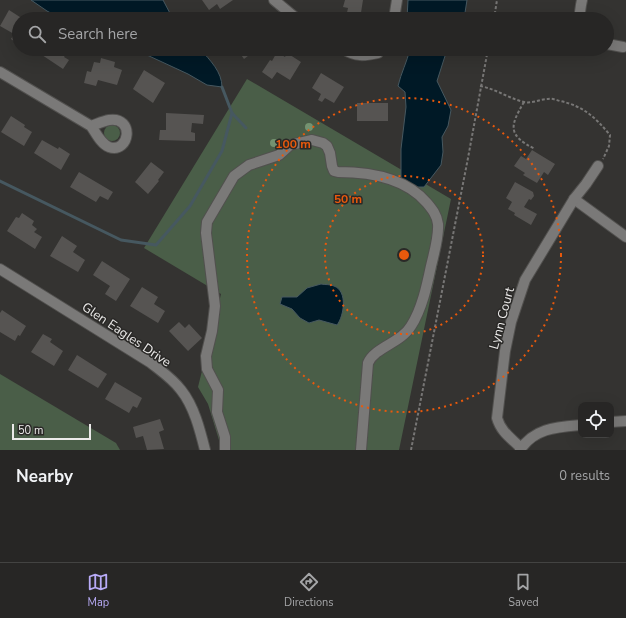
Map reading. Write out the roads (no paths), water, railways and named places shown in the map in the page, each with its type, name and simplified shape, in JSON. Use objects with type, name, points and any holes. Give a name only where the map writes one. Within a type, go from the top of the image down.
[{"type":"street","points":[[274,0],[289,12]]},
{"type":"street","points":[[395,12],[398,0]]},
{"type":"street","points":[[580,12],[582,0]]},
{"type":"street","points":[[614,45],[623,47]]},
{"type":"street","points":[[0,72],[91,126]]},
{"type":"street","points":[[225,450],[225,437],[217,412],[218,390],[207,369],[206,356],[212,331],[215,306],[206,234],[207,222],[234,176],[242,169],[249,165],[279,155],[290,145],[319,140],[327,146],[334,171],[382,177],[405,185],[416,192],[430,206],[436,214],[438,224],[430,273],[423,298],[411,326],[400,339],[375,353],[368,362],[361,450]]},
{"type":"street","name":"Lynn Court","points":[[520,449],[500,427],[497,418],[505,351],[511,322],[525,280],[574,199],[598,166]]},
{"type":"street","points":[[574,199],[626,237]]},
{"type":"street","name":"Glen Eagles Drive","points":[[0,269],[151,362],[165,374],[181,389],[191,406],[205,450]]},
{"type":"street","points":[[614,422],[626,421]]},
{"type":"street","points":[[520,449],[526,441],[534,435],[553,427],[578,425]]},
{"type":"water","points":[[31,0],[163,0],[169,12],[49,12]]},
{"type":"water","points":[[408,0],[467,0],[465,12],[407,12]]},
{"type":"water","points":[[149,56],[206,56],[218,71],[222,87],[207,85],[188,74]]},
{"type":"water","points":[[408,56],[445,56],[437,81],[451,110],[448,126],[442,137],[443,152],[441,165],[424,187],[413,187],[401,183],[401,149],[406,107],[405,92],[398,86]]},
{"type":"water","points":[[321,284],[334,286],[341,293],[343,298],[343,310],[337,325],[319,320],[309,323],[300,318],[292,309],[280,304],[282,297],[297,297],[307,288]]},
{"type":"waterway","points":[[0,181],[121,240],[156,245],[190,206],[222,151],[232,113],[222,87]]},
{"type":"waterway","points":[[232,113],[246,128]]}]
